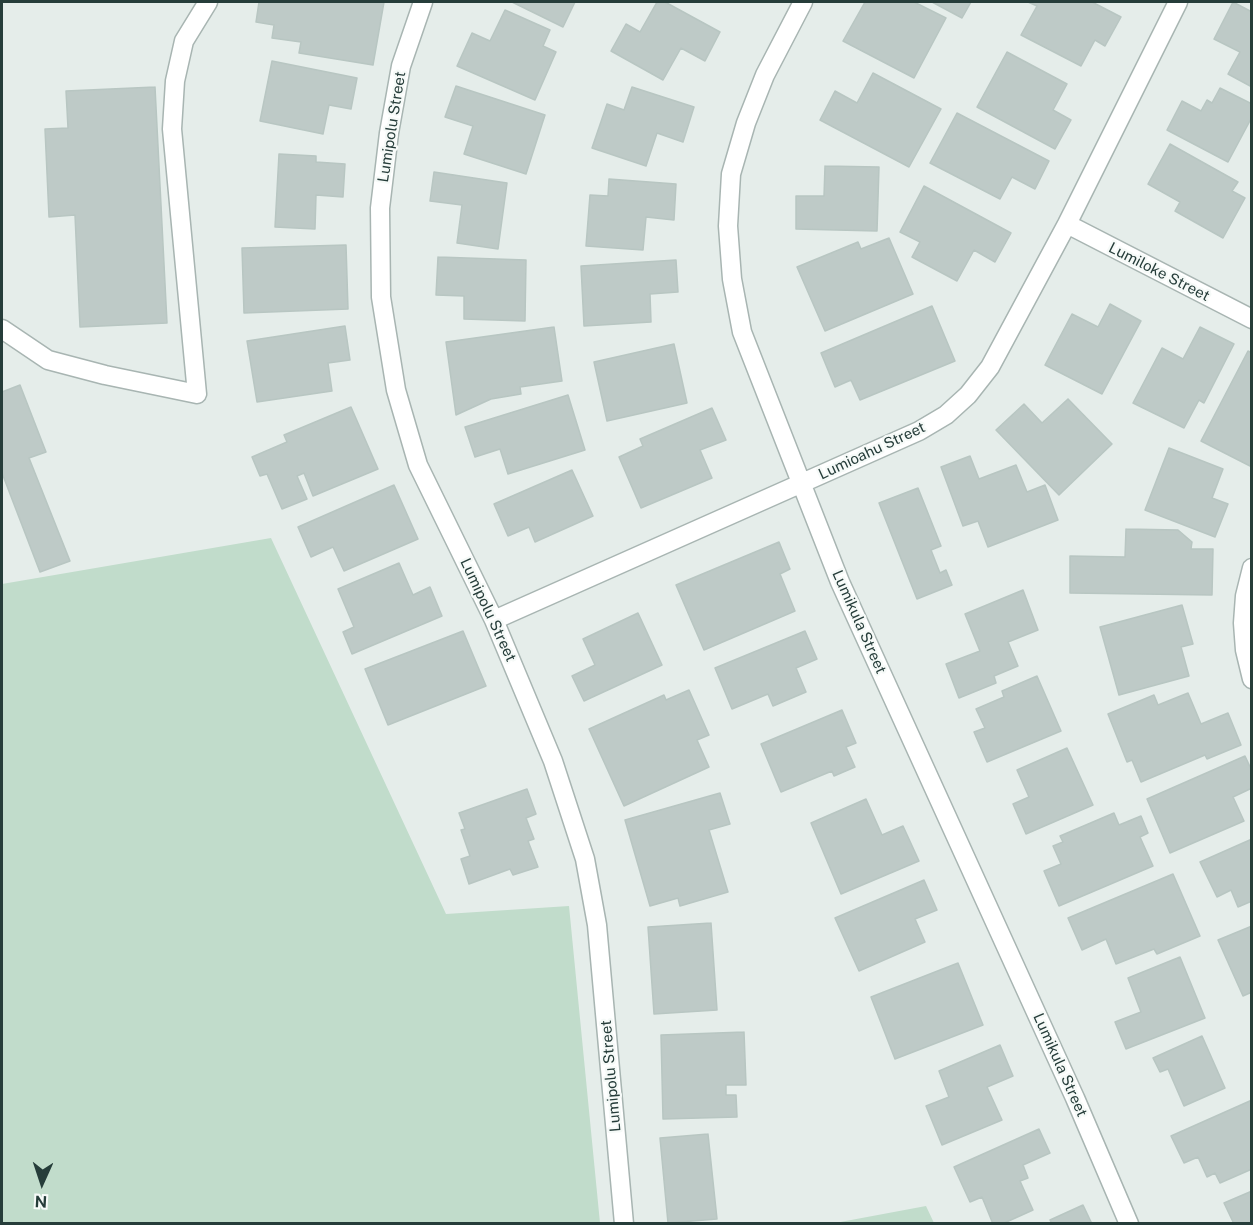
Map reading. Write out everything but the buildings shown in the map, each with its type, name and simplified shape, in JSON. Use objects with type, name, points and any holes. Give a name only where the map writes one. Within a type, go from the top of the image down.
[{"type":"street","points":[[2,329],[48,360],[105,375],[197,394],[172,129],[175,81],[184,41],[208,2]]},
{"type":"street","name":"Lumipolu Street","points":[[423,2],[401,66],[389,133],[380,208],[381,297],[396,390],[418,465],[494,620],[554,761],[585,859],[597,925],[624,1224]]},
{"type":"street","name":"Lumikula Street","points":[[803,2],[765,75],[746,123],[731,174],[728,226],[732,279],[742,332],[840,582],[1075,1098],[1129,1224]]},
{"type":"street","name":"Lumioahu Street","points":[[494,620],[919,432],[946,415],[968,395],[990,367],[1067,224],[1178,2]]},
{"type":"street","name":"Lumiloke Street","points":[[1067,224],[1251,319]]},
{"type":"street","points":[[1251,568],[1245,596],[1243,623],[1245,650],[1251,679]]},
{"type":"green space","points":[[271,538],[446,914],[569,906],[600,1223],[2,1223],[2,584]]},
{"type":"green space","points":[[926,1206],[934,1223],[835,1223]]}]
